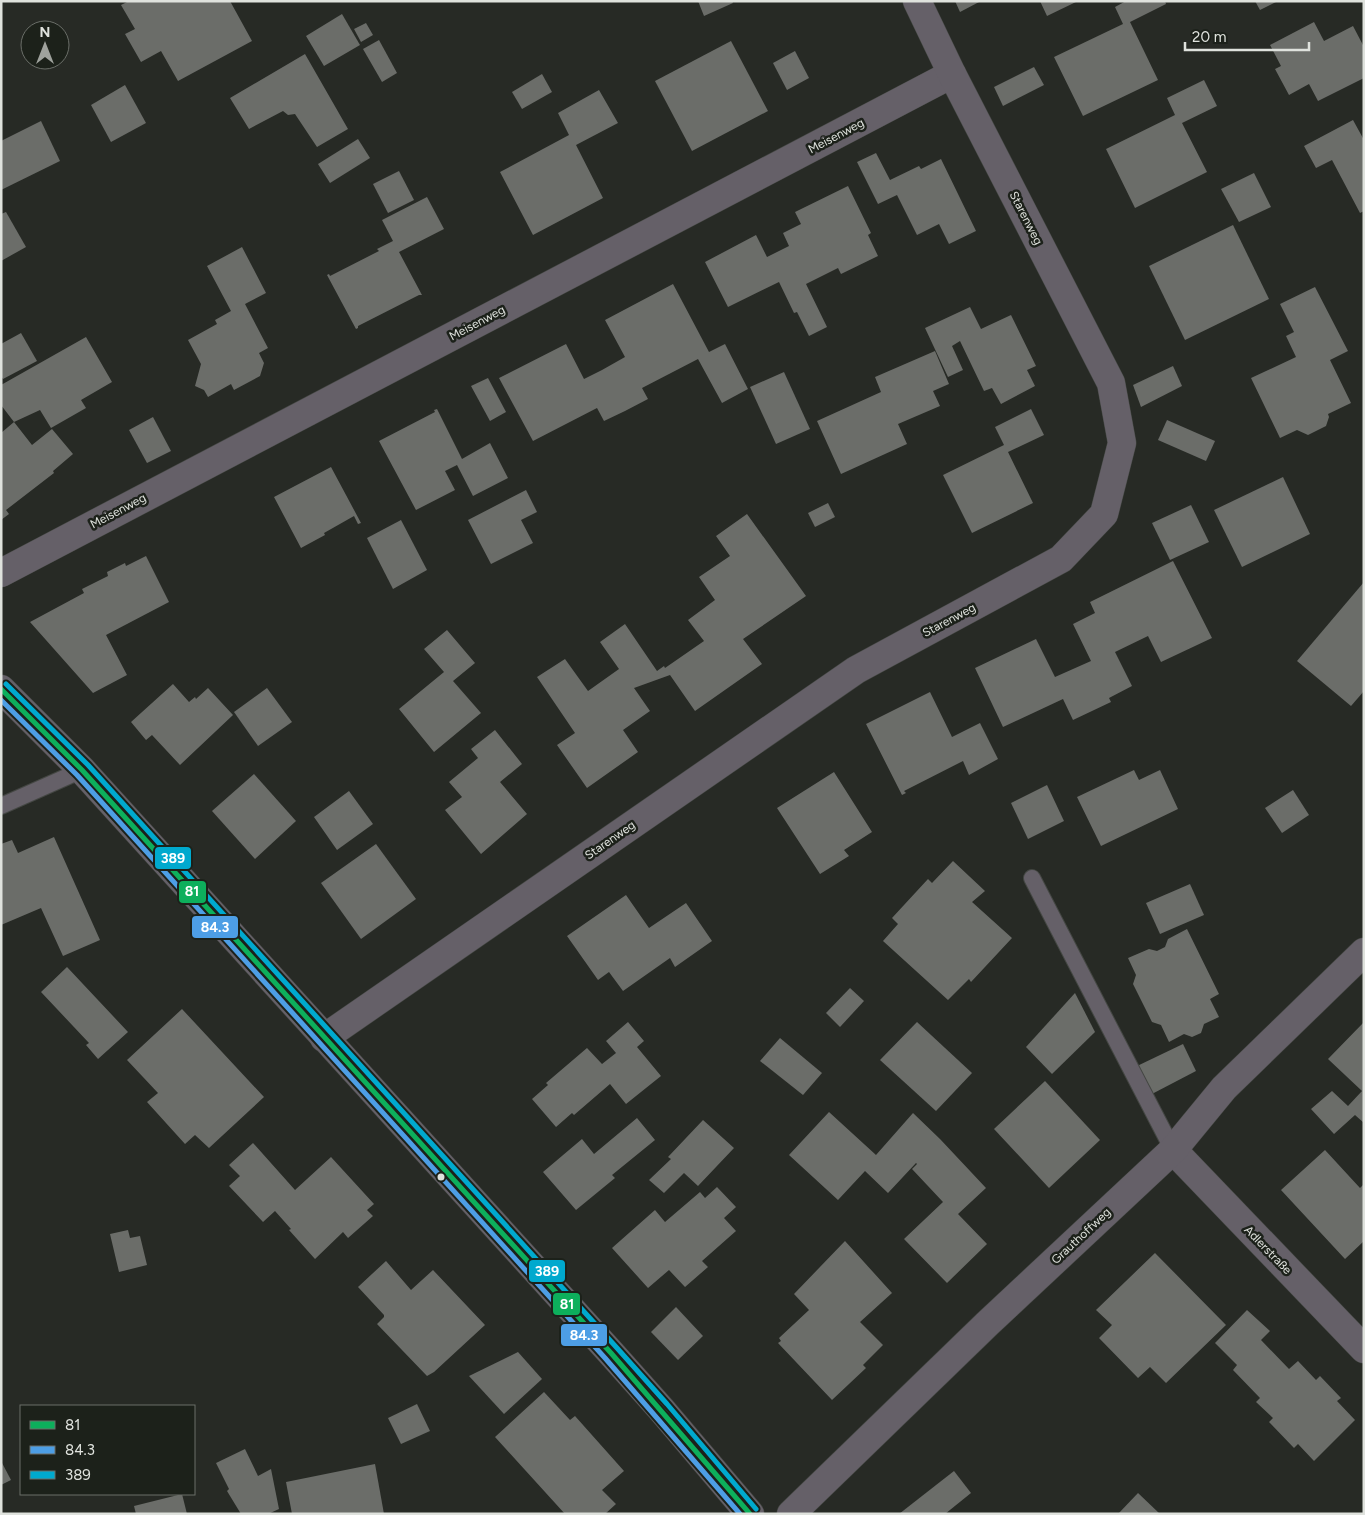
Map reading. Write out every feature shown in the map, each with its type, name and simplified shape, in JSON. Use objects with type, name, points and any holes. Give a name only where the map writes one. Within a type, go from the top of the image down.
[{"type":"street","name":"Starenweg","points":[[324,1038],[856,670],[1061,559],[1104,514],[1122,443],[1111,383],[952,74],[917,1]]},
{"type":"street","name":"Meisenweg","points":[[1,573],[952,74]]},
{"type":"street","points":[[1,689],[82,770],[611,1353],[750,1514]]},
{"type":"street","name":"Grauthoffweg","points":[[791,1514],[980,1331],[1172,1150],[1224,1088],[1364,952]]},
{"type":"street","name":"Adlerstraße","points":[[1172,1150],[1364,1349]]},
{"type":"lane","points":[[1,806],[82,770]]},
{"type":"lane","points":[[1032,878],[1172,1150]]},
{"type":"building","points":[[129,1],[230,1],[252,41],[178,81],[161,51],[141,62],[125,34],[135,29],[121,5]]},
{"type":"building","points":[[698,1],[732,1],[733,3],[704,16]]},
{"type":"building","points":[[955,1],[981,1],[960,12]]},
{"type":"building","points":[[1040,1],[1078,1],[1047,16]]},
{"type":"building","points":[[1126,1],[1165,1],[1166,4],[1130,22],[1158,80],[1083,116],[1054,57],[1123,24],[1115,7]]},
{"type":"building","points":[[1255,1],[1278,1],[1260,10]]},
{"type":"building","points":[[342,14],[360,45],[324,66],[306,36]]},
{"type":"building","points":[[1314,22],[1324,41],[1353,26],[1364,47],[1364,78],[1318,101],[1309,84],[1289,95],[1275,69],[1281,66],[1270,45]]},
{"type":"building","points":[[366,23],[373,35],[361,42],[354,29]]},
{"type":"building","points":[[379,40],[397,73],[382,82],[363,49]]},
{"type":"building","points":[[731,41],[768,111],[692,151],[655,81]]},
{"type":"building","points":[[795,51],[809,78],[787,90],[773,63]]},
{"type":"building","points":[[305,54],[348,129],[317,147],[295,114],[288,115],[283,111],[249,129],[230,98]]},
{"type":"building","points":[[1034,67],[1044,85],[1003,106],[994,87]]},
{"type":"building","points":[[542,74],[552,92],[522,109],[512,92]]},
{"type":"building","points":[[1204,80],[1217,106],[1182,123],[1207,172],[1135,208],[1106,149],[1175,115],[1167,98]]},
{"type":"building","points":[[125,85],[146,123],[111,142],[91,105]]},
{"type":"building","points":[[599,90],[618,123],[576,145],[603,198],[533,235],[500,172],[569,135],[558,113]]},
{"type":"building","points":[[1353,120],[1364,140],[1364,211],[1360,213],[1332,160],[1316,168],[1304,146]]},
{"type":"building","points":[[41,121],[60,161],[1,190],[1,141]]},
{"type":"building","points":[[358,139],[370,158],[330,183],[318,164]]},
{"type":"building","points":[[876,153],[890,180],[919,166],[921,169],[941,159],[976,231],[949,244],[939,224],[917,235],[897,195],[878,204],[857,162]]},
{"type":"building","points":[[399,171],[414,200],[388,213],[373,184]]},
{"type":"building","points":[[1254,173],[1271,207],[1239,222],[1221,189]]},
{"type":"building","points":[[848,186],[871,233],[868,235],[878,256],[841,274],[838,268],[806,284],[827,327],[809,336],[797,312],[794,313],[779,282],[728,307],[705,262],[756,235],[767,257],[789,246],[783,233],[801,224],[795,212]]},
{"type":"building","points":[[427,197],[444,229],[399,252],[422,295],[358,326],[356,329],[327,275],[329,274],[330,276],[379,251],[377,249],[393,241],[382,220]]},
{"type":"building","points":[[6,212],[26,247],[1,261],[1,214]]},
{"type":"building","points":[[1233,225],[1269,299],[1185,340],[1149,266]]},
{"type":"building","points":[[242,247],[266,293],[245,304],[268,348],[259,353],[264,363],[260,376],[234,390],[231,384],[208,397],[204,390],[195,386],[201,364],[188,340],[217,324],[215,320],[231,311],[207,266]]},
{"type":"building","points":[[673,284],[709,352],[725,344],[748,389],[722,403],[698,359],[642,388],[648,399],[625,411],[604,421],[597,408],[533,441],[499,378],[566,344],[584,379],[602,370],[625,357],[605,320]]},
{"type":"building","points":[[1315,287],[1348,351],[1330,360],[1351,403],[1328,414],[1326,426],[1308,435],[1297,430],[1280,438],[1251,378],[1296,357],[1286,336],[1294,332],[1280,304]]},
{"type":"building","points":[[970,307],[981,329],[1011,315],[1036,366],[1027,370],[1035,386],[1001,404],[992,388],[984,391],[960,341],[952,346],[963,370],[948,377],[925,328]]},
{"type":"building","points":[[21,333],[37,361],[3,379],[1,376],[1,344]]},
{"type":"building","points":[[86,337],[112,382],[81,400],[86,408],[51,428],[40,410],[14,422],[1,405],[1,385]]},
{"type":"building","points":[[935,351],[949,384],[933,391],[940,406],[898,424],[907,444],[841,474],[817,421],[881,392],[875,377]]},
{"type":"building","points":[[1173,366],[1182,386],[1141,407],[1133,385]]},
{"type":"building","points":[[784,372],[810,429],[776,444],[750,387]]},
{"type":"building","points":[[488,378],[506,412],[490,421],[471,386]]},
{"type":"building","points":[[437,409],[462,459],[490,443],[508,478],[473,496],[457,465],[445,471],[455,490],[416,510],[379,441],[435,412],[434,410]]},
{"type":"building","points":[[1031,409],[1044,435],[1008,452],[1033,503],[972,533],[943,475],[1004,445],[995,427]]},
{"type":"building","points":[[153,417],[171,451],[147,463],[129,430]]},
{"type":"building","points":[[1167,420],[1215,441],[1206,461],[1158,440]]},
{"type":"building","points":[[14,422],[32,445],[52,429],[73,454],[53,471],[54,473],[6,510],[9,514],[1,520],[1,433]]},
{"type":"building","points":[[331,467],[361,523],[358,524],[354,516],[301,548],[274,497]]},
{"type":"building","points":[[1283,477],[1310,534],[1242,567],[1214,510]]},
{"type":"building","points":[[526,490],[537,512],[521,520],[533,543],[491,564],[468,520]]},
{"type":"building","points":[[828,503],[835,517],[815,527],[808,513]]},
{"type":"building","points":[[1191,505],[1209,542],[1170,560],[1152,523]]},
{"type":"building","points":[[747,514],[806,596],[743,639],[762,664],[695,711],[670,675],[634,688],[650,711],[623,730],[638,752],[587,788],[557,745],[575,733],[537,677],[565,659],[588,691],[619,669],[600,642],[625,624],[657,671],[664,666],[665,668],[704,641],[688,620],[715,600],[699,577],[730,556],[716,536]]},
{"type":"building","points":[[401,520],[427,570],[393,589],[367,538]]},
{"type":"building","points":[[146,556],[169,602],[106,635],[127,675],[93,693],[30,622],[84,593],[82,589],[108,576],[107,572],[125,563],[126,566]]},
{"type":"building","points":[[1173,561],[1212,638],[1161,662],[1148,636],[1115,652],[1132,686],[1109,698],[1111,702],[1073,720],[1063,699],[1003,727],[975,668],[1036,639],[1055,677],[1091,661],[1073,624],[1095,613],[1090,602]]},
{"type":"building","points":[[1364,582],[1364,691],[1351,706],[1297,661]]},
{"type":"building","points":[[447,630],[475,663],[453,681],[481,713],[434,752],[399,709],[444,672],[424,649]]},
{"type":"building","points":[[173,684],[189,702],[195,697],[196,699],[208,688],[233,715],[180,765],[152,735],[146,740],[131,722]]},
{"type":"building","points":[[267,688],[292,722],[258,746],[234,712]]},
{"type":"building","points":[[930,692],[952,737],[980,723],[998,759],[969,775],[963,761],[904,791],[906,793],[902,795],[866,724]]},
{"type":"building","points":[[495,730],[522,764],[500,782],[527,814],[481,854],[445,810],[462,797],[449,782],[478,758],[471,749]]},
{"type":"building","points":[[1134,770],[1139,780],[1160,770],[1178,809],[1101,846],[1077,797]]},
{"type":"building","points":[[834,772],[872,832],[844,850],[849,856],[820,874],[777,808]]},
{"type":"building","points":[[254,774],[296,821],[255,859],[212,811]]},
{"type":"building","points":[[1047,785],[1064,821],[1028,839],[1011,803]]},
{"type":"building","points":[[1293,790],[1309,815],[1282,833],[1265,808]]},
{"type":"building","points":[[349,791],[373,824],[337,850],[314,817]]},
{"type":"building","points":[[54,837],[100,940],[63,956],[41,908],[1,925],[1,844],[12,840],[18,853]]},
{"type":"building","points":[[376,844],[416,899],[361,939],[321,883]]},
{"type":"building","points":[[953,861],[985,891],[972,902],[1012,938],[971,982],[969,979],[948,1000],[883,941],[898,924],[892,918],[928,879],[932,883]]},
{"type":"building","points":[[1190,884],[1204,915],[1160,934],[1146,903]]},
{"type":"building","points":[[626,895],[649,928],[686,903],[712,941],[675,967],[670,958],[623,991],[609,972],[598,980],[567,936]]},
{"type":"building","points":[[1187,929],[1219,994],[1210,999],[1219,1017],[1204,1024],[1201,1033],[1192,1037],[1184,1034],[1169,1042],[1161,1025],[1152,1022],[1133,984],[1136,975],[1128,958],[1149,949],[1157,951],[1165,947],[1168,939]]},
{"type":"building","points":[[67,967],[128,1032],[98,1059],[86,1045],[89,1043],[41,992]]},
{"type":"building","points":[[850,988],[864,1001],[840,1027],[826,1013]]},
{"type":"building","points":[[1075,993],[1095,1032],[1052,1074],[1026,1047]]},
{"type":"building","points":[[182,1009],[264,1097],[209,1148],[195,1135],[185,1144],[147,1102],[158,1093],[127,1060]]},
{"type":"building","points":[[628,1022],[644,1041],[637,1047],[661,1076],[626,1104],[610,1084],[574,1115],[572,1113],[556,1127],[532,1099],[548,1085],[546,1083],[587,1048],[602,1064],[616,1053],[606,1041]]},
{"type":"building","points":[[917,1022],[972,1073],[936,1111],[880,1060]]},
{"type":"building","points":[[1364,1022],[1364,1123],[1355,1115],[1334,1134],[1311,1109],[1332,1091],[1348,1106],[1362,1091],[1328,1059]]},
{"type":"building","points":[[780,1038],[822,1073],[803,1095],[760,1061]]},
{"type":"building","points":[[1183,1044],[1196,1071],[1150,1095],[1135,1067]]},
{"type":"building","points":[[1045,1081],[1100,1140],[1049,1188],[994,1129]]},
{"type":"building","points":[[829,1112],[876,1155],[913,1113],[986,1188],[958,1214],[987,1244],[947,1283],[904,1239],[943,1202],[912,1169],[916,1163],[888,1193],[865,1171],[838,1200],[789,1155]]},
{"type":"building","points":[[637,1118],[655,1140],[612,1175],[615,1178],[576,1210],[543,1172],[582,1139],[594,1154]]},
{"type":"building","points":[[703,1120],[734,1148],[698,1186],[684,1173],[664,1193],[649,1180],[671,1159],[668,1157]]},
{"type":"building","points":[[253,1143],[295,1190],[331,1157],[374,1204],[367,1210],[373,1216],[348,1238],[343,1232],[315,1259],[275,1211],[263,1222],[229,1186],[240,1176],[229,1165]]},
{"type":"building","points":[[1325,1150],[1360,1188],[1364,1184],[1364,1241],[1345,1259],[1281,1190]]},
{"type":"building","points":[[717,1187],[736,1207],[724,1218],[736,1231],[702,1261],[708,1267],[685,1287],[669,1270],[648,1288],[612,1248],[655,1210],[665,1222],[700,1192],[705,1198]]},
{"type":"building","points":[[128,1230],[130,1238],[140,1236],[147,1265],[119,1272],[110,1234]]},
{"type":"building","points":[[845,1241],[892,1293],[860,1322],[883,1345],[863,1365],[866,1368],[832,1400],[778,1343],[781,1341],[779,1338],[809,1310],[794,1294]]},
{"type":"building","points":[[1155,1253],[1226,1325],[1166,1383],[1150,1367],[1138,1378],[1099,1338],[1112,1325],[1096,1310]]},
{"type":"building","points":[[386,1261],[411,1290],[433,1270],[485,1325],[434,1372],[427,1376],[377,1324],[384,1315],[358,1287]]},
{"type":"building","points":[[676,1307],[703,1336],[678,1360],[651,1332]]},
{"type":"building","points":[[1247,1310],[1270,1331],[1261,1340],[1289,1369],[1298,1361],[1316,1380],[1320,1376],[1341,1398],[1337,1401],[1355,1420],[1314,1461],[1298,1444],[1294,1448],[1269,1422],[1273,1418],[1256,1402],[1260,1398],[1233,1370],[1237,1365],[1215,1343]]},
{"type":"building","points":[[518,1352],[542,1379],[504,1414],[469,1376]]},
{"type":"building","points":[[544,1392],[570,1420],[575,1416],[624,1471],[602,1490],[616,1504],[605,1514],[565,1514],[495,1437]]},
{"type":"building","points":[[417,1404],[430,1431],[401,1444],[388,1418]]},
{"type":"building","points":[[245,1449],[258,1476],[271,1469],[279,1509],[268,1514],[241,1514],[227,1491],[229,1489],[216,1463]]},
{"type":"building","points":[[1,1461],[11,1480],[1,1485]]},
{"type":"building","points":[[375,1464],[384,1514],[292,1514],[286,1482]]},
{"type":"building","points":[[954,1471],[971,1493],[945,1514],[899,1514]]},
{"type":"building","points":[[1138,1493],[1160,1514],[1118,1514]]},
{"type":"building","points":[[182,1495],[187,1514],[136,1514],[134,1506]]},
{"type":"transit line","name":"389","points":[[6,684],[88,765],[617,1348],[756,1509]]},
{"type":"transit line","name":"81","points":[[1,689],[82,770],[611,1353],[750,1514]]},
{"type":"transit line","name":"84.3","points":[[1,700],[77,775],[605,1358],[740,1514]]}]
